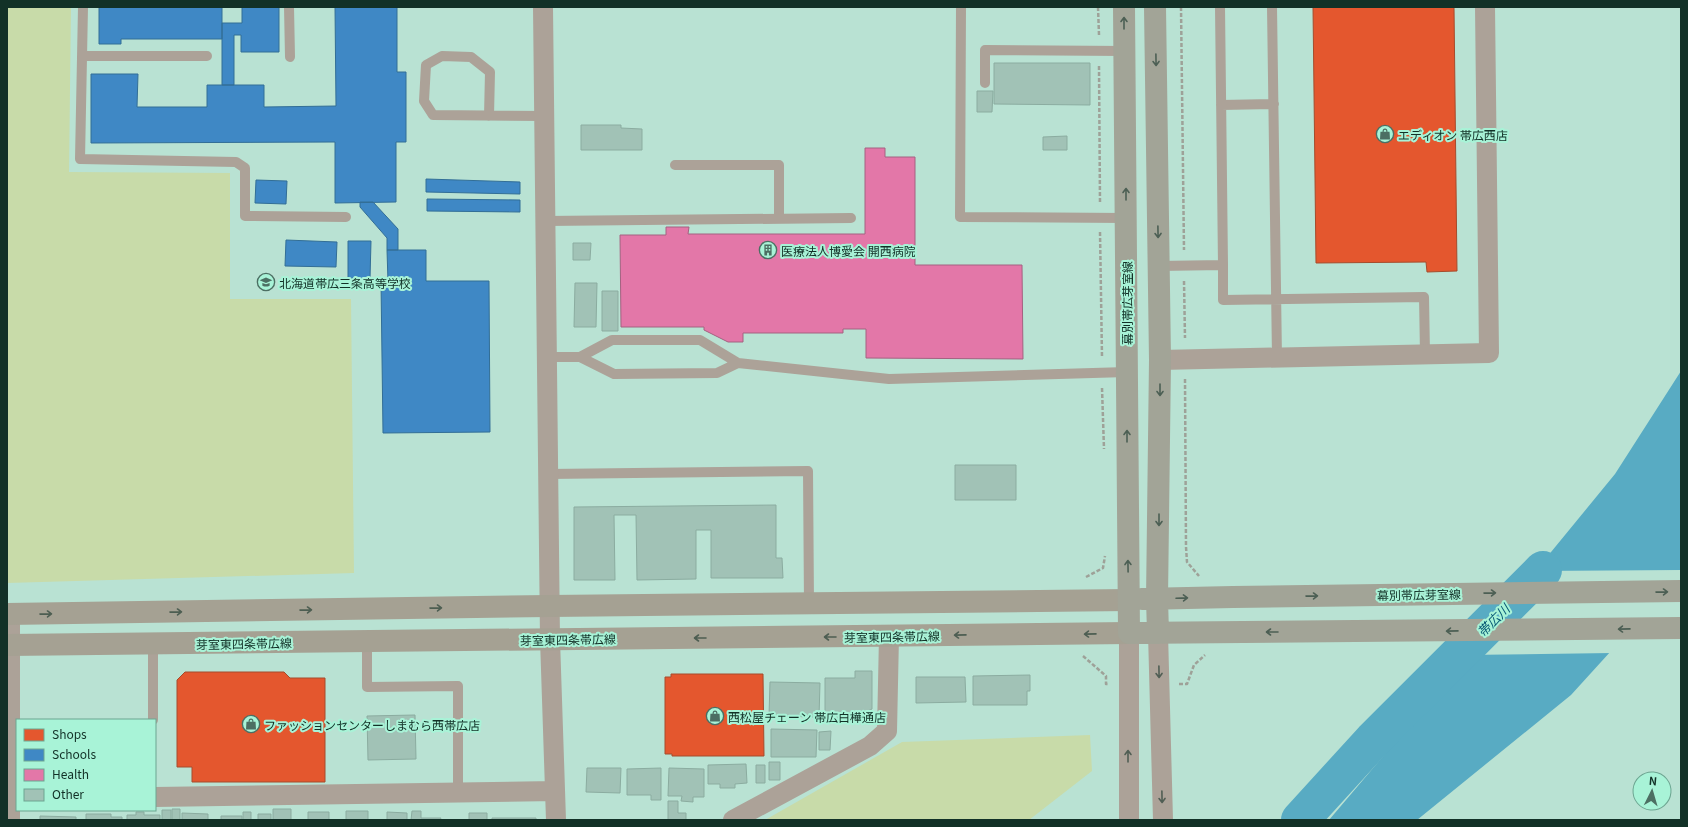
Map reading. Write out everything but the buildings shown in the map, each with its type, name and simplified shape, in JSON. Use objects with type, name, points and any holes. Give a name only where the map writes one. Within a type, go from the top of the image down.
[{"type":"main road","name":"幕別帯広芽室線","points":[[1124,7],[1129,634]]},
{"type":"main road","points":[[1155,7],[1160,360],[1157,599],[1158,633]]},
{"type":"main road","name":"幕別帯広芽室線","points":[[1129,600],[1353,595],[1681,591]]},
{"type":"main road","points":[[8,614],[550,606],[1129,600]]},
{"type":"main road","points":[[1129,634],[1672,628]]},
{"type":"main road","name":"芽室東四条帯広線","points":[[9,645],[1129,634]]},
{"type":"street","points":[[544,7],[550,639],[556,820]]},
{"type":"street","points":[[1160,360],[1489,353],[1485,7]]},
{"type":"street","points":[[8,614],[14,757],[14,798],[10,820]]},
{"type":"street","points":[[1158,633],[1162,820]]},
{"type":"street","points":[[1129,634],[1129,820]]},
{"type":"street","points":[[733,820],[870,746],[887,731],[889,636]]},
{"type":"street","points":[[156,796],[555,792]]},
{"type":"lane","points":[[84,7],[80,158],[236,162],[245,168],[245,216],[346,217]]},
{"type":"lane","points":[[289,7],[290,57]]},
{"type":"lane","points":[[961,7],[960,217],[1126,218]]},
{"type":"lane","points":[[1220,7],[1223,300],[1424,297],[1425,354]]},
{"type":"lane","points":[[1272,7],[1277,358]]},
{"type":"lane","points":[[985,83],[985,50],[1125,51]]},
{"type":"lane","points":[[83,56],[207,56]]},
{"type":"lane","points":[[489,116],[490,72],[472,57],[442,56],[426,65],[424,101],[433,115],[489,116],[545,116]]},
{"type":"lane","points":[[1221,105],[1274,104]]},
{"type":"lane","points":[[675,165],[779,165],[779,218]]},
{"type":"lane","points":[[546,221],[851,218]]},
{"type":"lane","points":[[1158,266],[1223,265]]},
{"type":"lane","points":[[580,357],[612,340],[700,340],[738,363],[889,379],[1127,372]]},
{"type":"lane","points":[[547,357],[580,357],[614,374],[717,373],[738,363]]},
{"type":"lane","points":[[548,474],[808,471],[809,604]]},
{"type":"lane","points":[[367,641],[367,687],[458,686],[458,793]]},
{"type":"lane","points":[[153,644],[153,719]]},
{"type":"path","points":[[1181,7],[1186,547],[1188,562],[1197,575],[1204,578]]},
{"type":"green space","points":[[7,7],[71,7],[69,172],[230,173],[230,299],[351,299],[354,573],[7,583]]},
{"type":"green space","points":[[1090,735],[1092,771],[1029,820],[765,820],[902,742]]},
{"type":"water","points":[[1681,371],[1681,574],[1571,695],[1417,820],[1329,820],[1402,734],[1615,474]]},
{"type":"pier","points":[[1681,570],[1681,577],[1612,653],[1464,655],[1533,571]]},
{"type":"waterway","name":"帯広川","points":[[1300,820],[1373,740],[1543,570]]},
{"type":"place","name":"エディオン 帯広西店","points":[[1385,134]]},
{"type":"place","name":"医療法人博愛会 開西病院","points":[[768,250]]},
{"type":"place","name":"北海道帯広三条高等学校","points":[[266,282]]},
{"type":"place","name":"西松屋チェーン 帯広白樺通店","points":[[715,716]]},
{"type":"place","name":"ファッションセンターしまむら西帯広店","points":[[251,724]]}]
